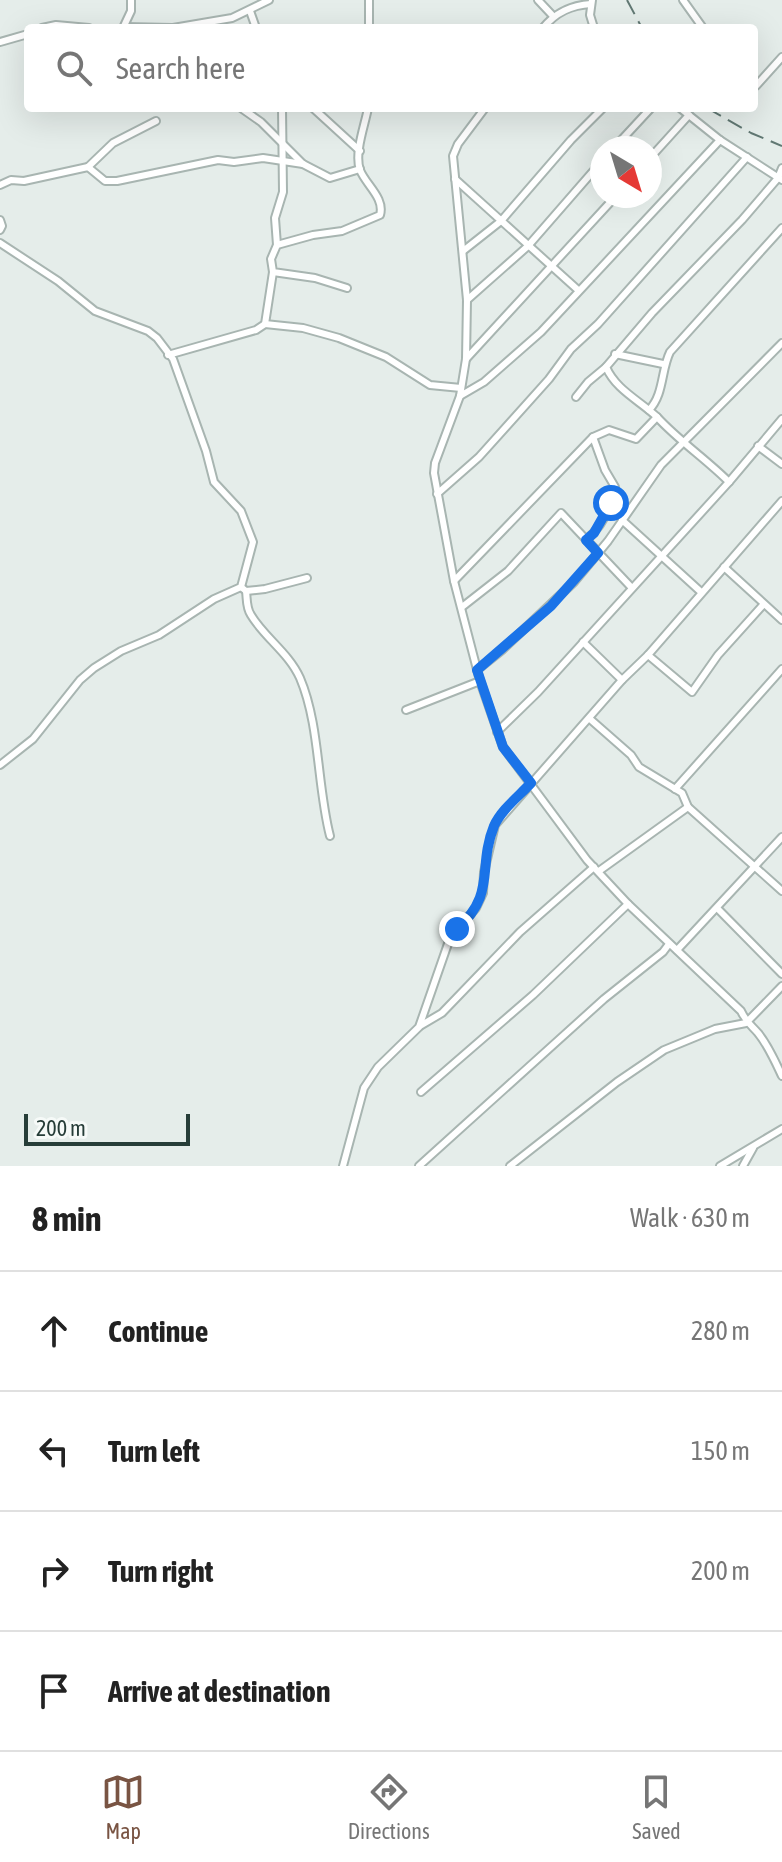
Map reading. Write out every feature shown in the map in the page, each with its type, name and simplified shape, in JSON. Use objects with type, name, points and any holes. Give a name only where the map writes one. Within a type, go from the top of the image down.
[{"type":"street","points":[[126,24],[131,0]]},
{"type":"street","points":[[196,24],[232,18],[269,0]]},
{"type":"street","points":[[369,0],[369,24]]},
{"type":"street","points":[[538,0],[553,16]]},
{"type":"street","points":[[683,0],[700,24]]},
{"type":"street","points":[[546,24],[553,16],[578,4],[592,2],[590,15],[593,24]]},
{"type":"street","points":[[250,11],[255,24]]},
{"type":"street","points":[[0,42],[24,35]]},
{"type":"street","points":[[758,84],[782,57]]},
{"type":"street","points":[[247,112],[303,164]]},
{"type":"street","points":[[265,324],[273,272],[271,259],[277,245],[274,232],[283,192],[282,112]]},
{"type":"street","points":[[317,112],[360,151]]},
{"type":"street","points":[[277,245],[342,231],[380,215],[381,204],[360,169],[367,112]]},
{"type":"street","points":[[482,112],[458,144],[453,156],[467,300],[466,359],[460,396],[435,463],[437,494],[454,581],[480,681],[503,747],[556,821],[628,904],[741,1011],[782,1076]]},
{"type":"street","points":[[463,251],[501,221],[599,112]]},
{"type":"street","points":[[625,136],[647,112]]},
{"type":"street","points":[[685,112],[720,140],[780,179]]},
{"type":"street","points":[[662,145],[689,115]]},
{"type":"street","points":[[0,185],[11,180],[24,181],[88,167],[113,143],[156,121]]},
{"type":"street","points":[[460,396],[507,364],[541,332],[720,140]]},
{"type":"street","points":[[437,494],[479,457],[549,379],[571,349],[598,324],[747,157]]},
{"type":"street","points":[[88,167],[105,181],[218,160],[283,160],[303,164],[333,179],[360,169]]},
{"type":"street","points":[[576,397],[780,179],[782,168]]},
{"type":"street","points":[[467,300],[528,246],[590,175]]},
{"type":"street","points":[[455,179],[578,290]]},
{"type":"street","points":[[466,359],[605,208]]},
{"type":"street","points":[[0,220],[0,230]]},
{"type":"street","points":[[649,410],[659,394],[663,364],[681,339],[782,228]]},
{"type":"street","points":[[0,243],[58,281],[95,311],[148,331],[173,359],[214,482],[241,511],[250,532],[252,550],[244,589],[249,613],[300,679],[309,709],[330,836]]},
{"type":"street","points":[[273,272],[315,278],[347,288]]},
{"type":"street","points":[[168,355],[256,330],[265,324],[303,328],[339,338],[386,357],[430,385],[461,388]]},
{"type":"street","points":[[477,670],[551,606],[598,553],[661,465],[782,343]]},
{"type":"street","points":[[615,354],[663,364]]},
{"type":"street","points":[[606,367],[620,389],[635,396],[729,482]]},
{"type":"street","points":[[454,581],[593,437],[609,430],[636,439],[657,417]]},
{"type":"street","points":[[497,732],[729,482],[782,419]]},
{"type":"street","points":[[586,540],[604,518],[615,487],[593,437]]},
{"type":"street","points":[[758,446],[782,464]]},
{"type":"street","points":[[419,1027],[450,938],[476,908],[483,893],[484,872],[495,825],[782,501]]},
{"type":"street","points":[[462,607],[508,571],[561,513],[631,587]]},
{"type":"street","points":[[622,520],[701,592]]},
{"type":"street","points":[[724,567],[782,620]]},
{"type":"street","points":[[0,765],[33,739],[80,680],[121,651],[159,635],[214,599],[244,589],[265,589],[307,578]]},
{"type":"street","points":[[648,655],[692,692],[718,655],[763,605]]},
{"type":"street","points":[[583,642],[622,680]]},
{"type":"street","points":[[675,789],[782,669]]},
{"type":"street","points":[[406,710],[480,681]]},
{"type":"street","points":[[590,719],[631,755],[639,767],[682,793],[688,807],[782,891]]},
{"type":"street","points":[[343,1166],[364,1088],[378,1067],[419,1027],[442,1013],[520,932],[597,869],[688,807]]},
{"type":"street","points":[[677,950],[782,837]]},
{"type":"street","points":[[421,1092],[524,1004],[628,904]]},
{"type":"street","points":[[717,908],[782,974]]},
{"type":"street","points":[[419,1166],[669,944]]},
{"type":"street","points":[[510,1166],[617,1082],[664,1050],[715,1029],[746,1023],[782,986]]},
{"type":"street","points":[[720,1166],[782,1129]]},
{"type":"street","points":[[743,1166],[755,1146]]},
{"type":"railway","points":[[627,0],[640,24]]},
{"type":"railway","points":[[714,112],[782,146]]},
{"type":"route","points":[[457,929],[476,908],[483,893],[484,872],[495,825],[531,783],[503,747],[477,670],[551,606],[598,553],[586,540],[594,533],[611,503]]}]
